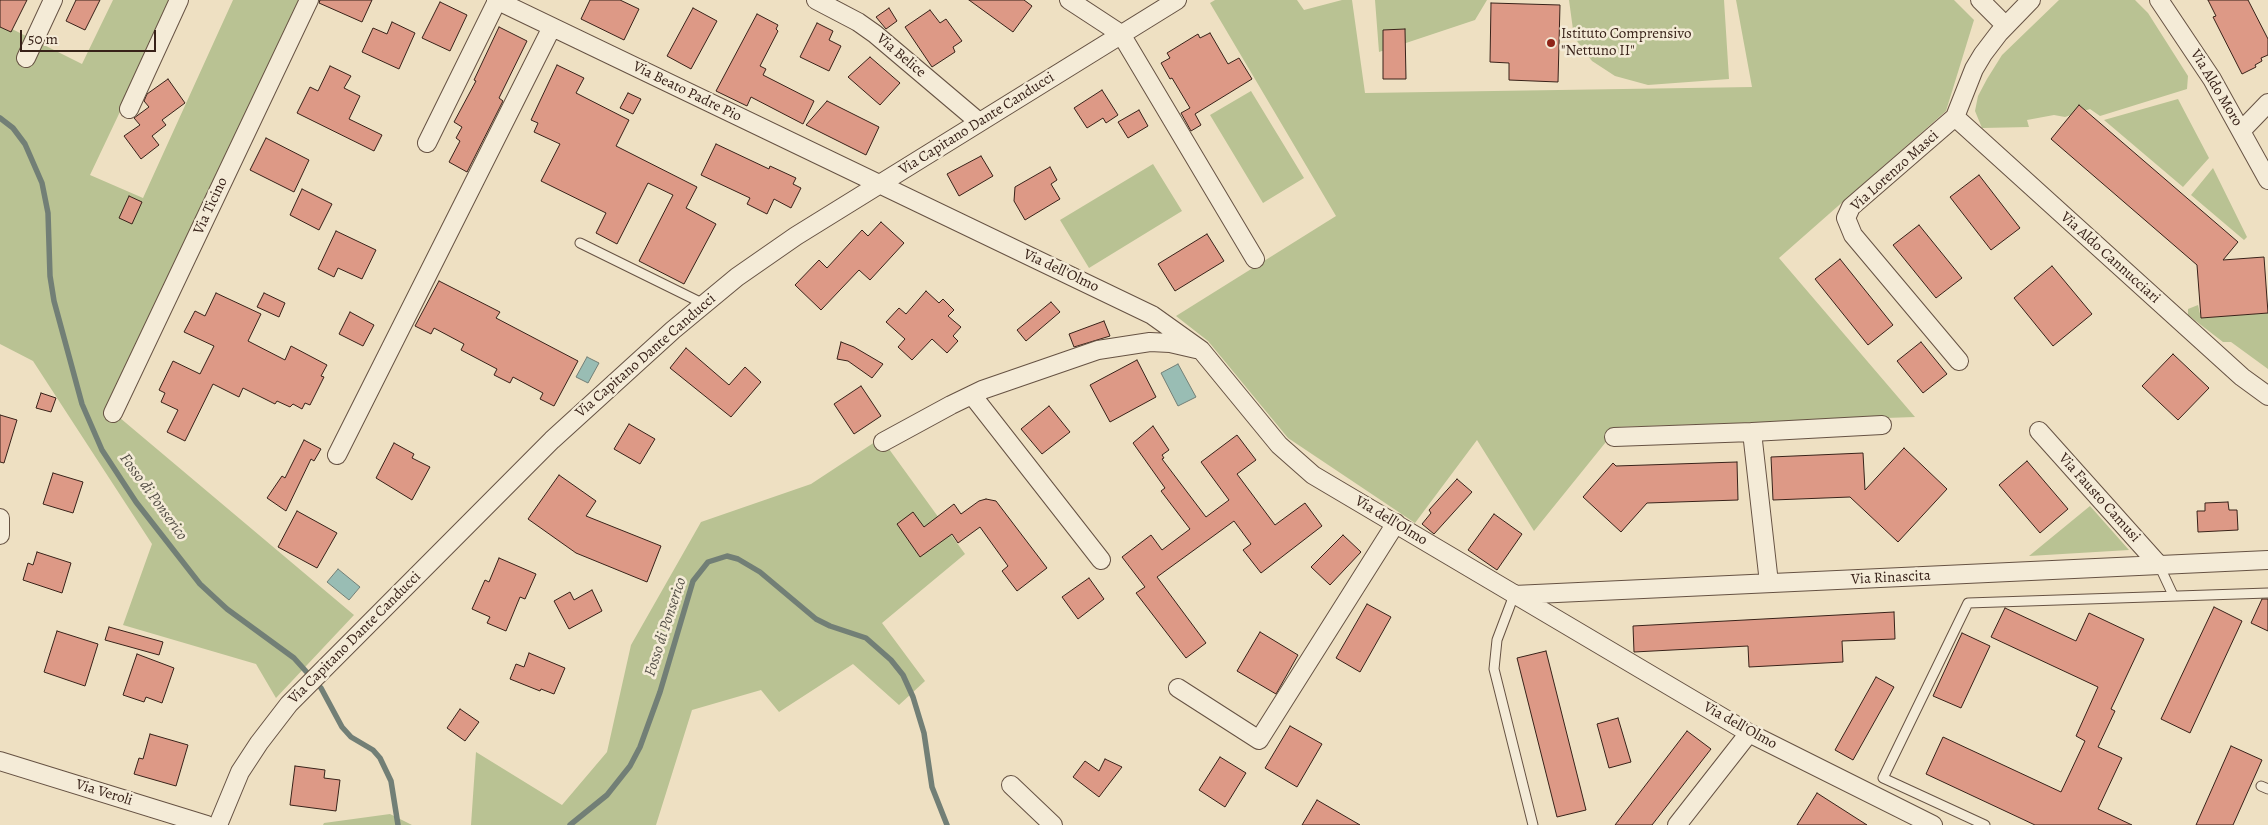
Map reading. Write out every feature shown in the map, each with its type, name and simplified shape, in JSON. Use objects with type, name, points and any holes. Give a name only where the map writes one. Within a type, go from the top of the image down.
[{"type":"street","points":[[26,58],[53,0]]},
{"type":"street","points":[[129,108],[179,0]]},
{"type":"street","name":"Via Ticino","points":[[113,413],[309,0]]},
{"type":"street","points":[[427,144],[496,0]]},
{"type":"street","name":"Via Beato Padre Pio","points":[[496,0],[878,185]]},
{"type":"street","name":"Via Belice","points":[[816,0],[849,17],[875,34],[979,122]]},
{"type":"street","points":[[1069,0],[1121,34],[1255,259]]},
{"type":"street","name":"Via Capitano Dante Canducci","points":[[218,825],[240,772],[267,732],[295,698],[557,435],[704,304],[775,250],[1177,0]]},
{"type":"street","points":[[1980,0],[2006,26]]},
{"type":"street","name":"Via Lorenzo Masci","points":[[1959,361],[1853,235],[1846,218],[1851,207],[1955,117],[1979,61],[1988,46],[2031,0]]},
{"type":"street","name":"Via Aldo Moro","points":[[2158,0],[2212,79],[2242,130],[2268,180]]},
{"type":"street","points":[[337,454],[552,27]]},
{"type":"street","points":[[2242,130],[2268,103]]},
{"type":"street","name":"Via Aldo Cannucciari","points":[[1955,117],[2242,377],[2268,396]]},
{"type":"street","name":"Via dell'Olmo","points":[[878,185],[1143,310],[1178,332],[1201,350],[1274,439],[1294,460],[1313,475],[1749,733],[1934,825]]},
{"type":"street","points":[[883,442],[972,395],[1111,347],[1160,342],[1201,350]]},
{"type":"street","points":[[972,395],[1101,560]]},
{"type":"street","points":[[1614,437],[1752,432],[1882,424]]},
{"type":"street","name":"Via Fausto Camusi","points":[[2039,431],[2158,565]]},
{"type":"street","points":[[1752,432],[1769,584]]},
{"type":"street","points":[[0,518],[0,534]]},
{"type":"street","points":[[1178,688],[1259,740],[1396,523]]},
{"type":"street","name":"Via Rinascita","points":[[1514,595],[2268,560]]},
{"type":"street","points":[[1678,825],[1749,733]]},
{"type":"street","name":"Via Veroli","points":[[0,761],[208,825]]},
{"type":"street","points":[[1011,785],[1053,825]]},
{"type":"lane","points":[[580,243],[704,304]]},
{"type":"lane","points":[[2158,565],[2173,595]]},
{"type":"lane","points":[[1985,825],[1883,778],[1968,603],[2268,593]]},
{"type":"lane","points":[[1514,595],[1496,640],[1494,669],[1533,825]]},
{"type":"green space","points":[[113,0],[173,0],[90,175],[143,198],[233,0],[301,0],[107,407],[354,615],[276,698],[256,664],[123,625],[152,544],[33,361],[0,344],[0,23],[82,64]]},
{"type":"green space","points":[[1215,0],[1297,0],[1304,10],[1342,0],[1352,0],[1365,93],[1752,87],[1736,0],[1954,0],[1974,20],[1946,111],[1779,258],[1915,417],[1618,427],[1534,531],[1477,440],[1415,523],[1288,438],[1208,341],[1176,316],[1336,216],[1210,3]]},
{"type":"green space","points":[[1375,0],[1487,0],[1475,20],[1379,52]]},
{"type":"green space","points":[[1569,0],[1724,0],[1729,79],[1648,85],[1615,76],[1592,61],[1574,37]]},
{"type":"green space","points":[[2059,0],[2135,0],[2148,13],[2188,76],[2187,89],[2100,116],[2090,109],[2065,117],[2054,115],[2027,120],[2029,127],[1982,128],[1975,111],[1978,96],[1987,79],[2002,55]]},
{"type":"green space","points":[[1251,91],[1304,178],[1263,203],[1210,115]]},
{"type":"green space","points":[[2178,99],[2209,158],[2183,187],[2104,120]]},
{"type":"green space","points":[[1153,164],[1182,211],[1089,268],[1060,220]]},
{"type":"green space","points":[[2213,168],[2247,237],[2244,240],[2191,195]]},
{"type":"green space","points":[[2198,305],[2201,318],[2268,313],[2268,369],[2231,342],[2223,342],[2188,315],[2188,309]]},
{"type":"green space","points":[[881,438],[965,554],[882,623],[925,681],[899,705],[853,664],[779,712],[761,690],[692,710],[656,825],[471,825],[476,752],[562,805],[607,752],[631,645],[701,522],[811,484]]},
{"type":"green space","points":[[2090,506],[2129,550],[2029,556]]},
{"type":"green space","points":[[390,814],[412,825],[323,825],[324,823]]},
{"type":"water","points":[[587,357],[599,363],[588,383],[576,377]]},
{"type":"water","points":[[1178,364],[1196,397],[1178,406],[1161,373]]},
{"type":"water","points":[[338,569],[360,587],[349,600],[327,582]]},
{"type":"building","points":[[0,0],[27,0],[11,32],[0,27]]},
{"type":"building","points":[[76,0],[100,0],[85,30],[66,21]]},
{"type":"building","points":[[320,0],[372,0],[362,22],[319,3]]},
{"type":"building","points":[[590,0],[620,0],[639,9],[624,40],[581,19]]},
{"type":"building","points":[[969,0],[1024,0],[1032,6],[1013,32]]},
{"type":"building","points":[[2208,0],[2248,0],[2268,39],[2268,55],[2261,58],[2262,61],[2255,65],[2256,67],[2242,74],[2213,17],[2216,16]]},
{"type":"building","points":[[440,2],[467,15],[450,51],[422,38]]},
{"type":"building","points":[[1491,3],[1560,5],[1558,82],[1509,80],[1509,63],[1490,62]]},
{"type":"building","points":[[693,8],[717,21],[691,69],[667,56]]},
{"type":"building","points":[[889,8],[897,21],[886,29],[876,17]]},
{"type":"building","points":[[930,10],[940,23],[946,19],[962,41],[953,47],[955,52],[932,67],[905,27]]},
{"type":"building","points":[[757,14],[778,25],[776,29],[778,31],[760,66],[766,69],[763,75],[814,101],[803,124],[751,97],[747,106],[716,91]]},
{"type":"building","points":[[392,22],[415,33],[399,69],[362,52],[373,28],[387,34]]},
{"type":"building","points":[[817,23],[833,31],[829,40],[841,46],[829,71],[800,57]]},
{"type":"building","points":[[499,27],[527,41],[499,98],[503,101],[467,172],[449,162],[460,141],[456,138],[462,127],[454,122],[476,81],[474,80]]},
{"type":"building","points":[[1405,29],[1406,79],[1383,79],[1383,30]]},
{"type":"building","points":[[1210,33],[1228,64],[1239,58],[1252,79],[1195,114],[1201,125],[1191,131],[1181,113],[1190,108],[1161,63],[1170,58],[1167,53],[1198,34],[1200,38]]},
{"type":"building","points":[[870,57],[900,83],[880,105],[848,77]]},
{"type":"building","points":[[557,65],[584,78],[576,93],[629,120],[616,146],[697,187],[686,208],[716,224],[684,284],[639,261],[673,195],[648,183],[617,244],[596,233],[606,213],[541,181],[560,144],[534,132],[538,123],[531,120]]},
{"type":"building","points":[[330,66],[351,76],[344,88],[360,96],[349,119],[382,135],[374,151],[297,113],[310,87],[318,91]]},
{"type":"building","points":[[168,79],[185,103],[162,120],[166,125],[152,136],[159,145],[141,159],[124,136],[140,125],[134,118],[149,107],[144,101],[147,94]]},
{"type":"building","points":[[1102,90],[1118,115],[1106,123],[1103,118],[1087,128],[1074,108]]},
{"type":"building","points":[[628,93],[641,99],[633,114],[620,108]]},
{"type":"building","points":[[827,101],[879,127],[866,155],[806,125]]},
{"type":"building","points":[[2079,105],[2238,242],[2223,260],[2264,257],[2268,313],[2201,318],[2197,265],[2051,139]]},
{"type":"building","points":[[1139,110],[1148,126],[1128,138],[1118,122]]},
{"type":"building","points":[[266,138],[309,160],[294,192],[250,170]]},
{"type":"building","points":[[716,144],[769,169],[770,166],[796,178],[793,184],[801,188],[791,208],[774,199],[767,214],[747,204],[750,198],[701,175]]},
{"type":"building","points":[[981,156],[993,176],[959,196],[947,174]]},
{"type":"building","points":[[1050,167],[1057,180],[1051,184],[1060,199],[1025,220],[1014,201],[1015,187]]},
{"type":"building","points":[[1979,175],[2020,228],[1991,250],[1950,197]]},
{"type":"building","points":[[302,189],[332,204],[319,230],[290,215]]},
{"type":"building","points":[[129,196],[142,202],[132,224],[119,218]]},
{"type":"building","points":[[881,222],[904,243],[870,280],[859,270],[821,310],[795,285],[819,260],[827,268],[862,230],[868,236]]},
{"type":"building","points":[[1919,225],[1962,278],[1936,298],[1893,245]]},
{"type":"building","points":[[336,231],[376,250],[362,279],[338,268],[334,277],[318,269]]},
{"type":"building","points":[[1207,234],[1224,261],[1175,291],[1158,264]]},
{"type":"building","points":[[1840,259],[1893,325],[1868,345],[1815,279]]},
{"type":"building","points":[[2052,266],[2092,314],[2053,346],[2014,298]]},
{"type":"building","points":[[439,281],[500,312],[496,318],[578,361],[554,406],[540,399],[543,393],[513,377],[510,383],[494,375],[497,369],[461,350],[464,344],[434,328],[431,334],[415,326]]},
{"type":"building","points":[[926,291],[939,303],[943,299],[954,310],[948,316],[961,327],[953,336],[958,341],[947,353],[932,339],[912,360],[898,347],[905,339],[886,322],[899,308],[906,314]]},
{"type":"building","points":[[216,293],[261,314],[248,341],[285,360],[291,346],[327,365],[321,376],[324,377],[310,405],[305,403],[302,409],[293,404],[290,407],[277,401],[275,404],[243,388],[239,397],[213,384],[185,441],[167,432],[178,410],[161,402],[165,393],[159,390],[173,361],[200,374],[214,346],[184,332],[195,311],[205,316]]},
{"type":"building","points":[[264,293],[285,303],[279,317],[257,307]]},
{"type":"building","points":[[1051,302],[1060,312],[1026,341],[1017,330]]},
{"type":"building","points":[[350,312],[374,325],[363,346],[339,334]]},
{"type":"building","points":[[1104,321],[1110,336],[1074,347],[1069,334]]},
{"type":"building","points":[[841,342],[854,347],[883,364],[872,378],[848,361],[837,359]]},
{"type":"building","points":[[1921,342],[1947,374],[1923,393],[1897,361]]},
{"type":"building","points":[[686,348],[729,385],[745,367],[761,382],[731,417],[670,368]]},
{"type":"building","points":[[2173,354],[2209,388],[2178,420],[2142,386]]},
{"type":"building","points":[[1137,360],[1156,397],[1110,422],[1090,385]]},
{"type":"building","points":[[861,386],[881,416],[854,434],[834,404]]},
{"type":"building","points":[[41,393],[56,398],[51,412],[36,408]]},
{"type":"building","points":[[1049,406],[1070,432],[1042,454],[1021,429]]},
{"type":"building","points":[[0,415],[17,420],[4,463],[0,462]]},
{"type":"building","points":[[629,424],[655,439],[640,464],[614,449]]},
{"type":"building","points":[[1153,426],[1169,450],[1162,455],[1164,458],[1162,459],[1206,517],[1229,500],[1201,462],[1237,435],[1256,460],[1237,474],[1275,525],[1305,503],[1322,526],[1261,573],[1243,550],[1251,544],[1234,521],[1157,577],[1206,643],[1186,658],[1136,593],[1145,587],[1122,557],[1151,535],[1162,550],[1190,529],[1161,491],[1165,488],[1133,443]]},
{"type":"building","points":[[304,440],[321,449],[314,461],[311,459],[286,511],[267,498],[282,476],[285,478]]},
{"type":"building","points":[[394,443],[414,454],[412,458],[430,467],[412,500],[376,478]]},
{"type":"building","points":[[1904,448],[1947,489],[1898,542],[1850,497],[1773,500],[1771,457],[1863,453],[1865,490]]},
{"type":"building","points":[[2027,461],[2068,509],[2040,533],[1999,485]]},
{"type":"building","points":[[1737,462],[1738,500],[1647,503],[1621,532],[1583,497],[1613,463],[1616,466]]},
{"type":"building","points":[[53,473],[83,482],[73,513],[43,504]]},
{"type":"building","points":[[559,475],[596,501],[586,516],[661,546],[647,582],[576,553],[528,519]]},
{"type":"building","points":[[1457,479],[1472,492],[1434,534],[1422,524],[1431,513],[1429,510]]},
{"type":"building","points":[[986,499],[996,501],[1047,568],[1017,591],[1002,571],[1008,566],[980,527],[958,543],[952,534],[920,557],[897,524],[913,512],[924,527],[954,504],[961,514],[979,501]]},
{"type":"building","points":[[2228,502],[2229,510],[2237,510],[2238,530],[2198,532],[2197,511],[2205,511],[2205,503]]},
{"type":"building","points":[[297,511],[337,533],[317,568],[278,547]]},
{"type":"building","points":[[1494,514],[1522,534],[1497,570],[1468,550]]},
{"type":"building","points":[[1343,535],[1361,552],[1330,585],[1311,567]]},
{"type":"building","points":[[37,552],[71,563],[62,593],[23,580],[28,563],[33,565]]},
{"type":"building","points":[[499,558],[536,574],[525,599],[520,597],[506,631],[487,623],[490,617],[472,609],[485,580],[489,582]]},
{"type":"building","points":[[1089,578],[1104,599],[1078,619],[1062,597]]},
{"type":"building","points":[[592,590],[602,611],[569,629],[554,601],[570,592],[574,600]]},
{"type":"building","points":[[2262,599],[2268,599],[2268,631],[2251,623]]},
{"type":"building","points":[[1367,604],[1391,617],[1360,672],[1336,658]]},
{"type":"building","points":[[2214,607],[2242,621],[2190,733],[2161,719]]},
{"type":"building","points":[[2005,608],[2076,641],[2089,613],[2144,639],[2111,709],[2115,711],[2098,747],[2122,758],[2098,809],[2132,825],[2035,825],[1926,774],[1943,737],[2061,792],[2085,741],[2076,736],[2098,687],[1991,637]]},
{"type":"building","points":[[1894,612],[1895,639],[1842,641],[1843,662],[1749,667],[1748,646],[1634,652],[1633,626]]},
{"type":"building","points":[[109,627],[163,642],[159,655],[105,640]]},
{"type":"building","points":[[57,631],[98,644],[85,686],[44,672]]},
{"type":"building","points":[[1260,632],[1298,655],[1276,694],[1237,671]]},
{"type":"building","points":[[1962,633],[1990,646],[1961,708],[1933,696]]},
{"type":"building","points":[[1546,651],[1586,810],[1557,817],[1517,658]]},
{"type":"building","points":[[529,653],[565,668],[554,694],[541,689],[540,691],[510,679],[516,664],[524,667]]},
{"type":"building","points":[[137,654],[174,668],[162,703],[146,697],[144,702],[123,695]]},
{"type":"building","points":[[1876,677],[1894,687],[1853,760],[1835,750]]},
{"type":"building","points":[[460,709],[479,722],[465,741],[447,728]]},
{"type":"building","points":[[1618,718],[1631,762],[1609,768],[1597,724]]},
{"type":"building","points":[[1290,726],[1322,744],[1297,787],[1265,768]]},
{"type":"building","points":[[1687,731],[1711,749],[1652,825],[1615,825]]},
{"type":"building","points":[[150,734],[188,745],[176,786],[134,774],[139,758],[143,759]]},
{"type":"building","points":[[2231,746],[2262,760],[2233,825],[2196,825]]},
{"type":"building","points":[[1220,757],[1246,773],[1225,807],[1199,790]]},
{"type":"building","points":[[1105,759],[1122,767],[1099,797],[1073,777],[1085,761],[1099,771]]},
{"type":"building","points":[[295,766],[325,770],[324,778],[340,780],[336,811],[290,805]]},
{"type":"building","points":[[1817,793],[1867,825],[1797,825]]},
{"type":"building","points":[[1317,800],[1360,825],[1302,825]]},
{"type":"waterway","name":"Fosso di Ponserico","points":[[0,118],[13,128],[25,144],[42,183],[48,213],[50,276],[54,301],[82,404],[102,450],[136,502],[200,584],[227,609],[294,658],[321,688],[342,727],[351,737],[373,750],[380,758],[391,781],[398,825]]},
{"type":"waterway","name":"Fosso di Ponserico","points":[[570,825],[607,795],[630,766],[640,747],[660,692],[693,581],[708,562],[727,556],[738,559],[760,572],[816,619],[830,626],[866,638],[891,660],[903,675],[913,697],[924,733],[932,787],[947,825]]},
{"type":"place","name":"Istituto Comprensivo \"Nettuno II\"","points":[[1551,43]]}]
